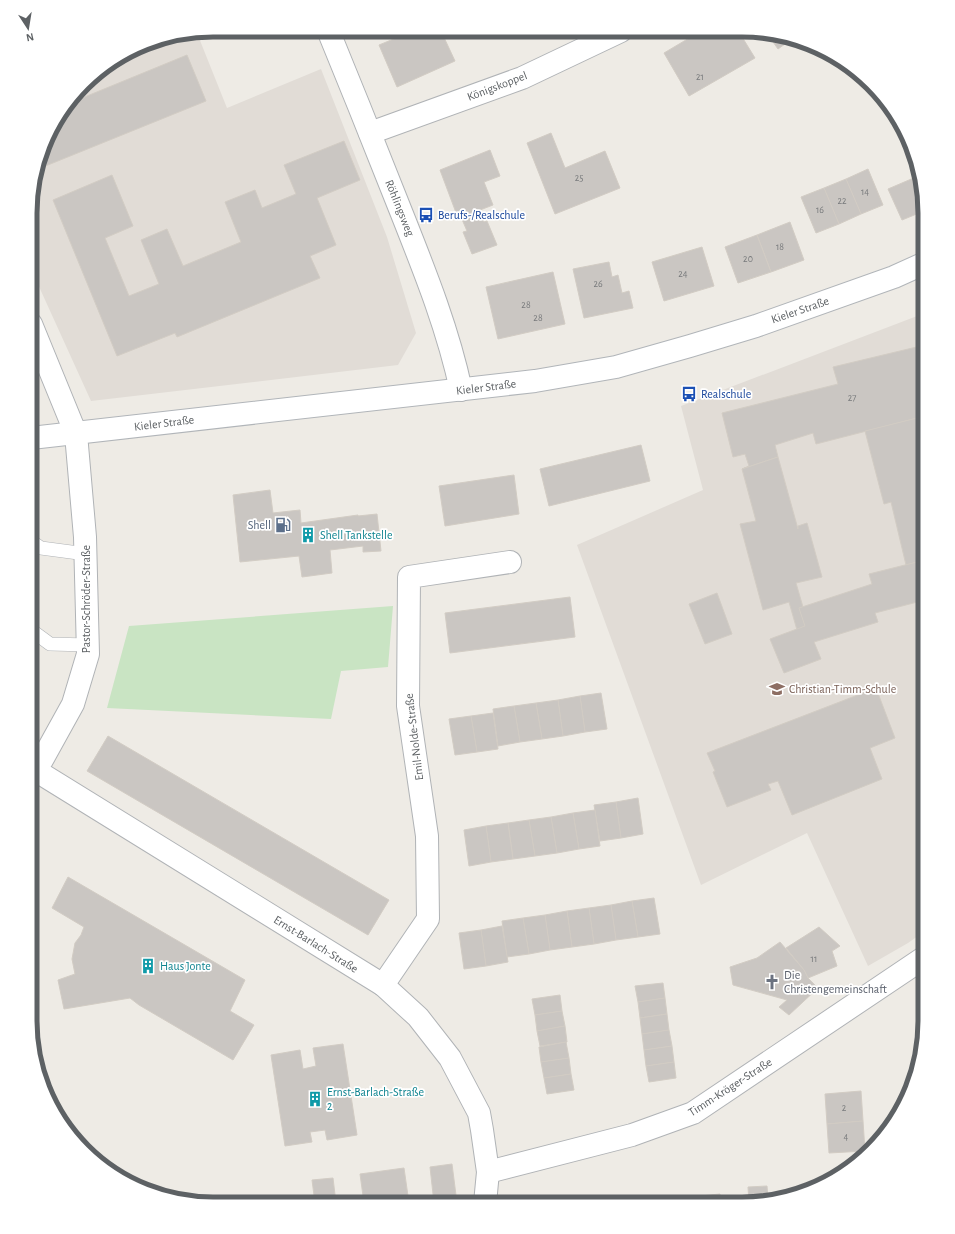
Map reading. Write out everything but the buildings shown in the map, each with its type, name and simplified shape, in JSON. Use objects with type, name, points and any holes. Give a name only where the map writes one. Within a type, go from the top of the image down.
[{"type":"street","name":"Röhlingsweg","points":[[331,37],[436,301],[454,357],[461,390]]},
{"type":"street","name":"Königskoppel","points":[[370,133],[522,78],[608,37]]},
{"type":"street","name":"Kieler Straße","points":[[37,437],[535,381],[616,367],[756,326],[894,277],[918,266]]},
{"type":"street","name":"Pastor-Schröder-Straße","points":[[37,339],[76,434],[85,530],[88,645],[88,654],[73,704],[37,760]]},
{"type":"street","name":"Emil-Nolde-Straße","points":[[383,985],[428,919],[427,836],[408,706],[409,577],[510,562]]},
{"type":"street","name":"Ernst-Barlach-Straße","points":[[37,767],[383,985],[418,1018],[450,1058],[479,1113],[488,1172],[486,1197]]},
{"type":"street","name":"Timm-Kröger-Straße","points":[[488,1172],[632,1135],[693,1114],[918,962]]},
{"type":"lane","points":[[37,545],[41,548],[86,554]]},
{"type":"lane","points":[[37,634],[50,644],[88,645]]},
{"type":"shaded area","points":[[199,38],[227,108],[321,69],[387,237],[416,333],[398,365],[91,401],[37,282],[37,202],[40,179],[50,146],[73,106],[97,81],[115,67],[146,50],[179,40]]},
{"type":"shaded area","name":"Christian-Timm-Schule","points":[[918,316],[918,936],[868,966],[807,833],[701,885],[577,545],[703,490],[681,406]]},
{"type":"green space","points":[[393,606],[388,667],[341,671],[331,719],[107,708],[129,626]]},
{"type":"place","name":"Berufs-/Realschule","points":[[426,215]]},
{"type":"place","name":"Realschule","points":[[689,394]]},
{"type":"place","name":"Shell","points":[[283,525]]},
{"type":"place","name":"Shell Tankstelle","points":[[308,535]]},
{"type":"place","name":"Christian-Timm-Schule","points":[[777,689]]},
{"type":"place","name":"Haus Jonte","points":[[148,966]]},
{"type":"place","name":"Die Christengemeinschaft","points":[[772,982]]},
{"type":"place","name":"Ernst-Barlach-Straße 2","points":[[315,1099]]}]
